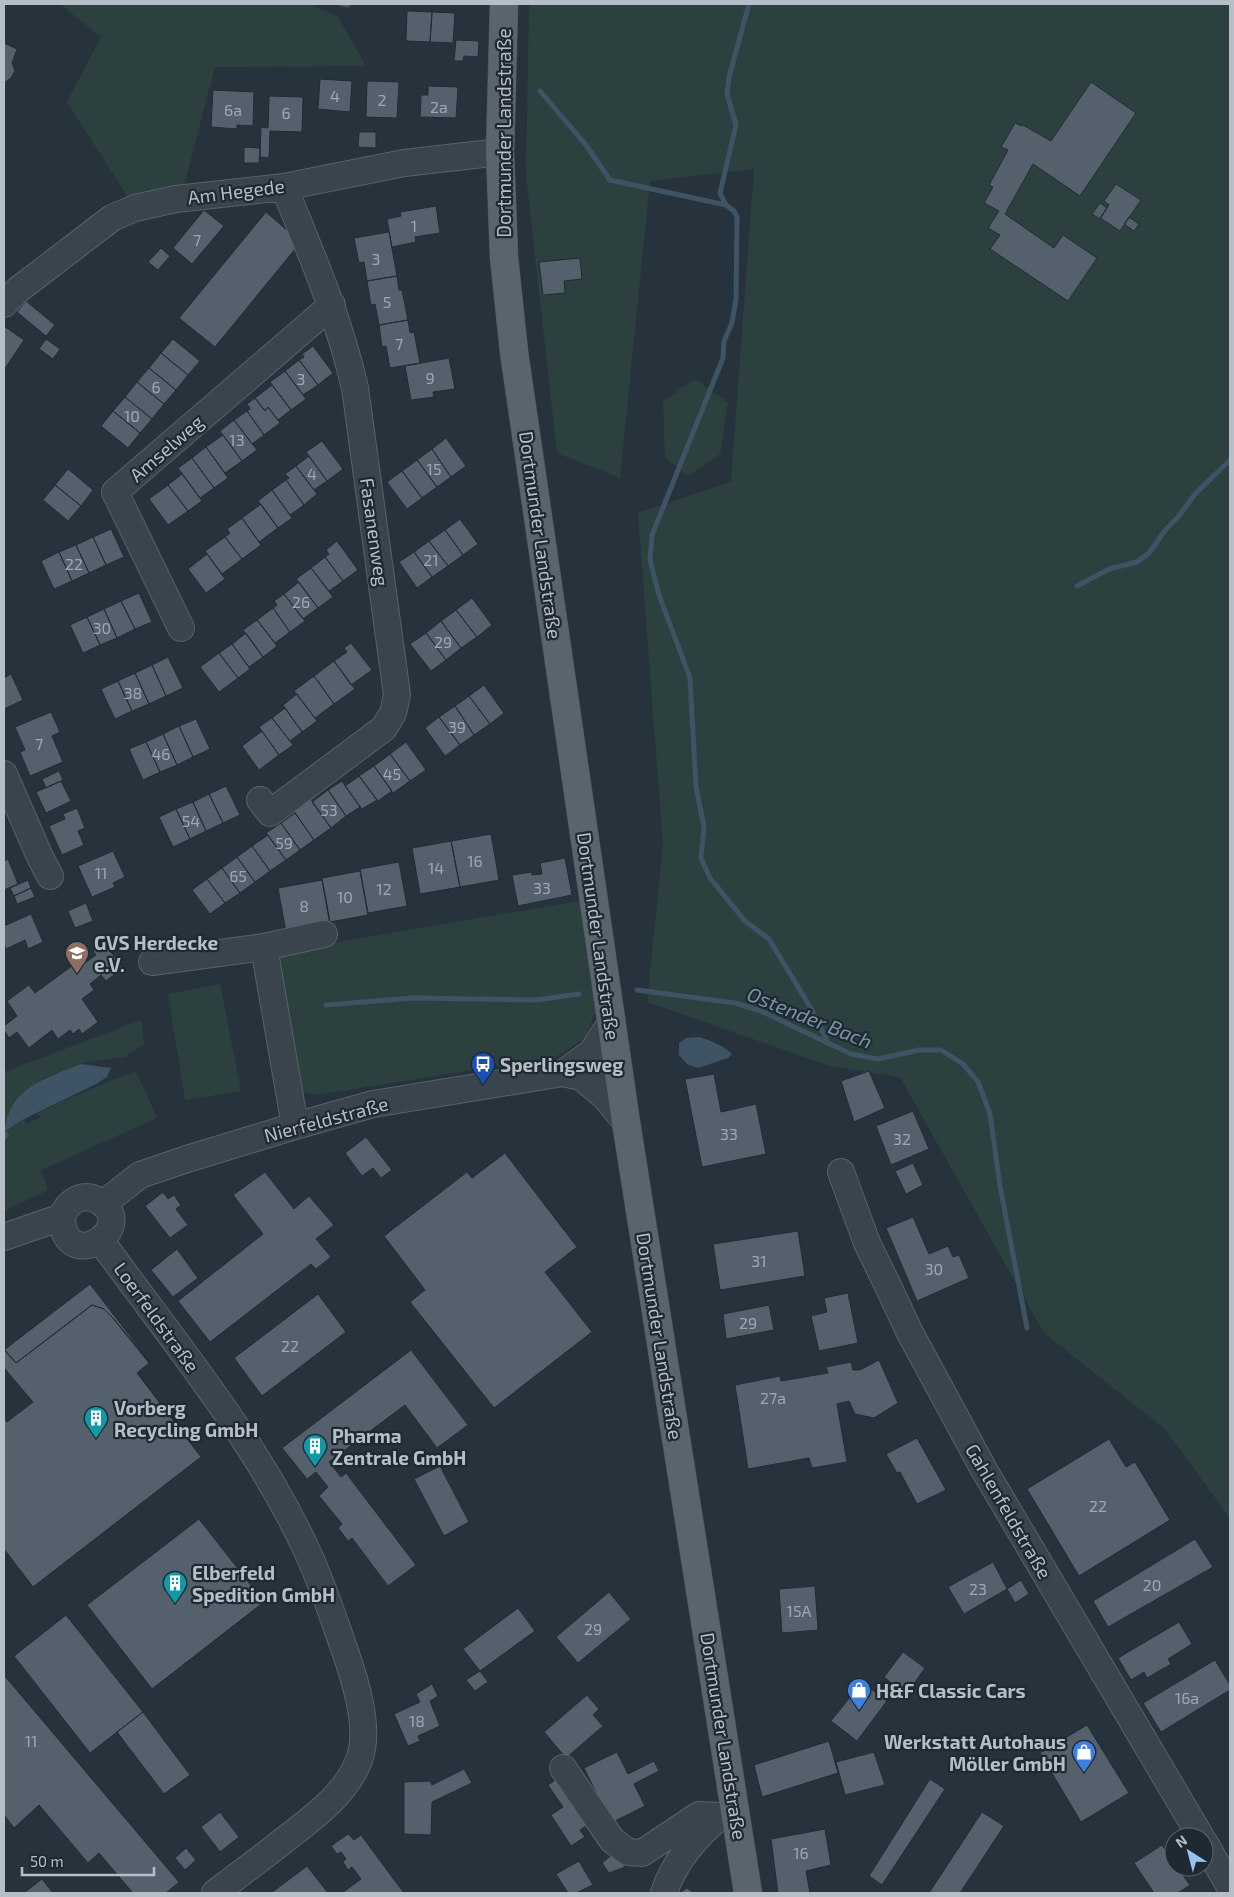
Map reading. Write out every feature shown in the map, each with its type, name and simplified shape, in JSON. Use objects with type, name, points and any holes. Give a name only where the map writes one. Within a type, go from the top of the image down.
[{"type":"main road","name":"Dortmunder Landstraße","points":[[504,4],[500,152],[504,257],[514,352],[728,1815],[748,1893]]},
{"type":"street","name":"Am Hegede","points":[[4,304],[19,289],[112,218],[136,208],[176,199],[284,187],[404,163],[500,152]]},
{"type":"street","name":"Fasanenweg","points":[[260,800],[270,814],[384,728],[393,713],[397,696],[355,388],[349,360],[332,305],[284,187]]},
{"type":"street","name":"Amselweg","points":[[181,628],[115,492],[332,305]]},
{"type":"street","points":[[4,774],[50,876]]},
{"type":"street","points":[[152,962],[264,946],[324,934]]},
{"type":"street","points":[[264,946],[295,1126]]},
{"type":"street","name":"Nierfeldstraße","points":[[572,1075],[592,1052],[612,1021]]},
{"type":"street","name":"Nierfeldstraße","points":[[103,1204],[140,1175],[186,1159],[373,1104],[483,1085],[572,1075],[620,1076]]},
{"type":"street","points":[[572,1075],[604,1096],[626,1122]]},
{"type":"street","name":"Gahlenfeldstraße","points":[[841,1172],[867,1243],[909,1331],[972,1447],[1195,1827]]},
{"type":"street","points":[[83,1197],[95,1198],[103,1204],[108,1211],[110,1220],[108,1231],[101,1241],[87,1246],[75,1243],[68,1238],[62,1227],[62,1217],[65,1209],[71,1202],[83,1197]]},
{"type":"street","points":[[4,1237],[62,1217]]},
{"type":"street","name":"Loerfeldstraße","points":[[101,1241],[212,1391],[250,1448],[286,1509],[307,1550],[325,1594],[352,1672],[363,1725],[360,1759],[341,1790],[325,1808],[216,1893]]},
{"type":"street","points":[[563,1768],[612,1840],[628,1852],[642,1853],[699,1815],[728,1815]]},
{"type":"street","points":[[664,1893],[677,1864],[694,1841],[728,1815]]},
{"type":"street","points":[[1214,1859],[1230,1887]]},
{"type":"green space","points":[[60,4],[309,4],[338,17],[366,66],[215,67],[184,185],[128,197],[67,102],[101,37]]},
{"type":"green space","points":[[529,4],[1230,4],[1230,1518],[1165,1429],[1044,1333],[900,1077],[830,1066],[647,1002],[663,845],[638,513],[731,482],[754,169],[650,181],[620,478],[557,453],[526,174]]},
{"type":"green space","points":[[695,379],[728,403],[720,454],[688,476],[665,457],[663,401]]},
{"type":"green space","points":[[580,901],[597,1007],[586,1037],[556,1057],[316,1095],[301,1091],[278,964],[279,952]]},
{"type":"green space","points":[[220,984],[241,1091],[185,1100],[168,994]]},
{"type":"green space","points":[[141,1020],[144,1044],[125,1057],[87,1062],[43,1078],[22,1113],[26,1124],[41,1117],[36,1114],[48,1108],[136,1071],[157,1118],[41,1170],[48,1190],[4,1211],[4,1072]]},
{"type":"water","points":[[699,1037],[721,1046],[732,1054],[728,1058],[698,1068],[687,1064],[679,1055],[679,1043],[686,1038]]},
{"type":"water","points":[[81,1064],[111,1068],[107,1077],[96,1084],[20,1121],[4,1132],[8,1115],[14,1103],[30,1087],[50,1076]]},
{"type":"building","points":[[407,11],[432,12],[430,42],[406,41]]},
{"type":"building","points":[[432,12],[455,13],[453,43],[430,42]]},
{"type":"building","points":[[456,40],[479,41],[478,57],[464,56],[463,61],[454,61]]},
{"type":"building","points":[[4,43],[17,49],[12,63],[15,71],[11,78],[4,83]]},
{"type":"building","points":[[320,79],[352,81],[350,112],[318,109]]},
{"type":"building","points":[[367,81],[399,82],[397,118],[366,117]]},
{"type":"building","points":[[1091,82],[1136,113],[1080,196],[1033,164],[1005,214],[1054,248],[1063,235],[1097,258],[1068,301],[990,249],[1000,235],[988,228],[999,211],[984,203],[993,187],[989,185],[1008,150],[1001,147],[1015,123],[1023,125],[1051,141]]},
{"type":"building","points":[[428,86],[458,87],[456,118],[420,117],[421,95],[428,95]]},
{"type":"building","points":[[213,90],[254,92],[253,126],[237,125],[237,129],[211,127]]},
{"type":"building","points":[[269,96],[303,97],[302,132],[270,131],[269,158],[260,157],[261,127],[268,128]]},
{"type":"building","points":[[359,132],[376,132],[376,148],[358,147]]},
{"type":"building","points":[[244,147],[260,148],[259,163],[244,163]]},
{"type":"building","points":[[1116,184],[1141,200],[1120,231],[1100,218],[1109,205],[1104,201]]},
{"type":"building","points":[[1100,203],[1107,208],[1100,219],[1092,214]]},
{"type":"building","points":[[436,206],[440,233],[415,237],[416,242],[392,247],[387,219],[401,216],[400,212]]},
{"type":"building","points":[[204,210],[224,226],[192,264],[173,248]]},
{"type":"building","points":[[266,212],[289,232],[296,248],[215,347],[179,318]]},
{"type":"building","points":[[1129,217],[1139,224],[1134,231],[1124,224]]},
{"type":"building","points":[[389,232],[397,276],[367,281],[364,262],[359,263],[354,238]]},
{"type":"building","points":[[161,248],[170,256],[158,270],[148,262]]},
{"type":"building","points":[[580,258],[582,279],[564,281],[565,293],[543,295],[539,262]]},
{"type":"building","points":[[397,276],[408,320],[379,325],[375,304],[371,305],[367,281]]},
{"type":"building","points":[[26,301],[55,325],[46,336],[17,312]]},
{"type":"building","points":[[408,320],[410,333],[414,332],[420,363],[390,368],[386,346],[382,347],[379,325]]},
{"type":"building","points":[[4,326],[24,340],[4,370]]},
{"type":"building","points":[[46,339],[60,349],[53,359],[39,349]]},
{"type":"building","points":[[173,339],[200,361],[188,375],[161,353]]},
{"type":"building","points":[[313,346],[333,373],[318,385],[299,360],[304,357],[302,354]]},
{"type":"building","points":[[161,353],[188,375],[176,390],[149,368]]},
{"type":"building","points":[[449,358],[455,389],[433,392],[434,397],[411,400],[405,366]]},
{"type":"building","points":[[299,360],[318,385],[303,395],[285,371]]},
{"type":"building","points":[[149,368],[176,390],[164,404],[137,382]]},
{"type":"building","points":[[285,371],[306,399],[291,410],[270,382]]},
{"type":"building","points":[[137,382],[164,404],[152,419],[125,397]]},
{"type":"building","points":[[272,385],[291,410],[278,420],[268,407],[265,411],[255,398]]},
{"type":"building","points":[[125,397],[152,419],[140,433],[113,411]]},
{"type":"building","points":[[255,398],[265,411],[268,407],[280,423],[264,435],[247,411],[250,409],[247,404]]},
{"type":"building","points":[[113,411],[140,433],[128,448],[101,426]]},
{"type":"building","points":[[247,411],[264,435],[252,444],[234,420]]},
{"type":"building","points":[[234,420],[257,450],[242,461],[220,431]]},
{"type":"building","points":[[223,435],[242,461],[225,473],[206,447]]},
{"type":"building","points":[[446,438],[466,466],[451,477],[432,449]]},
{"type":"building","points":[[322,441],[343,469],[327,481],[306,452]]},
{"type":"building","points":[[206,447],[228,478],[214,488],[192,458]]},
{"type":"building","points":[[432,449],[451,477],[437,487],[417,460]]},
{"type":"building","points":[[309,456],[327,481],[314,490],[296,466]]},
{"type":"building","points":[[192,458],[214,488],[200,498],[178,468]]},
{"type":"building","points":[[417,460],[437,487],[422,498],[402,471]]},
{"type":"building","points":[[296,466],[317,494],[304,505],[286,480],[289,478],[285,474]]},
{"type":"building","points":[[68,469],[93,490],[81,506],[55,485]]},
{"type":"building","points":[[402,471],[422,498],[407,509],[387,482]]},
{"type":"building","points":[[182,474],[202,501],[188,511],[168,485]]},
{"type":"building","points":[[286,480],[304,505],[290,515],[272,490]]},
{"type":"building","points":[[55,485],[81,506],[68,521],[43,500]]},
{"type":"building","points":[[168,485],[188,511],[168,525],[149,499]]},
{"type":"building","points":[[272,490],[292,518],[278,528],[258,501]]},
{"type":"building","points":[[261,504],[278,528],[259,542],[242,518]]},
{"type":"building","points":[[242,518],[261,545],[242,559],[225,537],[230,533],[227,529]]},
{"type":"building","points":[[460,519],[478,544],[463,555],[445,530]]},
{"type":"building","points":[[111,529],[124,557],[106,565],[93,537]]},
{"type":"building","points":[[445,530],[463,555],[448,566],[429,541]]},
{"type":"building","points":[[93,537],[106,565],[89,573],[76,545]]},
{"type":"building","points":[[225,537],[242,559],[222,574],[205,551]]},
{"type":"building","points":[[337,541],[358,570],[343,581],[325,557],[329,554],[326,550]]},
{"type":"building","points":[[429,541],[448,566],[432,577],[414,552]]},
{"type":"building","points":[[76,545],[89,573],[72,581],[59,552]]},
{"type":"building","points":[[59,552],[72,581],[54,589],[41,561]]},
{"type":"building","points":[[414,552],[432,577],[417,588],[399,562]]},
{"type":"building","points":[[207,554],[225,579],[206,593],[188,569]]},
{"type":"building","points":[[325,557],[343,581],[329,591],[311,568]]},
{"type":"building","points":[[311,568],[333,597],[318,608],[296,579]]},
{"type":"building","points":[[299,582],[318,608],[303,619],[284,594]]},
{"type":"building","points":[[139,593],[152,622],[135,629],[121,601]]},
{"type":"building","points":[[284,594],[305,621],[290,632],[273,608],[277,605],[274,601]]},
{"type":"building","points":[[472,598],[492,625],[477,637],[456,610]]},
{"type":"building","points":[[121,601],[135,629],[117,638],[104,609]]},
{"type":"building","points":[[273,608],[290,632],[275,643],[257,620]]},
{"type":"building","points":[[104,609],[117,638],[100,645],[87,617]]},
{"type":"building","points":[[456,610],[477,637],[461,648],[441,621]]},
{"type":"building","points":[[87,617],[100,645],[83,653],[70,625]]},
{"type":"building","points":[[257,620],[277,646],[263,657],[243,630]]},
{"type":"building","points":[[441,621],[461,648],[446,660],[426,633]]},
{"type":"building","points":[[246,633],[263,657],[249,667],[232,644]]},
{"type":"building","points":[[426,633],[446,660],[431,671],[410,644]]},
{"type":"building","points":[[351,643],[372,670],[351,685],[334,661],[347,652],[344,648]]},
{"type":"building","points":[[232,644],[250,669],[238,678],[219,653]]},
{"type":"building","points":[[219,653],[238,678],[219,692],[200,667]]},
{"type":"building","points":[[168,657],[183,688],[166,696],[152,665]]},
{"type":"building","points":[[334,661],[355,689],[334,704],[314,676]]},
{"type":"building","points":[[152,665],[166,696],[149,704],[135,673]]},
{"type":"building","points":[[135,673],[149,704],[132,711],[118,681]]},
{"type":"building","points":[[11,674],[23,700],[4,709],[4,678]]},
{"type":"building","points":[[314,676],[334,704],[315,718],[294,691]]},
{"type":"building","points":[[118,681],[132,711],[115,719],[101,689]]},
{"type":"building","points":[[484,685],[504,713],[490,724],[469,696]]},
{"type":"building","points":[[297,694],[317,721],[302,732],[283,705]]},
{"type":"building","points":[[469,696],[490,724],[474,735],[455,706]]},
{"type":"building","points":[[455,706],[474,735],[460,745],[439,717]]},
{"type":"building","points":[[285,708],[302,732],[290,741],[272,718]]},
{"type":"building","points":[[51,712],[60,732],[52,736],[63,762],[30,776],[20,752],[25,750],[15,727]]},
{"type":"building","points":[[439,717],[460,745],[445,756],[425,728]]},
{"type":"building","points":[[272,718],[293,745],[279,755],[259,727]]},
{"type":"building","points":[[196,719],[210,749],[193,757],[179,726]]},
{"type":"building","points":[[179,726],[193,757],[177,765],[163,734]]},
{"type":"building","points":[[262,731],[279,755],[259,770],[242,746]]},
{"type":"building","points":[[163,734],[177,765],[160,772],[146,742]]},
{"type":"building","points":[[146,742],[160,772],[143,780],[129,749]]},
{"type":"building","points":[[406,742],[426,770],[410,781],[390,754]]},
{"type":"building","points":[[390,754],[410,781],[393,793],[374,766]]},
{"type":"building","points":[[374,766],[392,791],[378,801],[359,776]]},
{"type":"building","points":[[59,771],[63,780],[46,788],[42,779]]},
{"type":"building","points":[[359,776],[377,800],[362,809],[345,786]]},
{"type":"building","points":[[61,781],[71,801],[46,813],[36,792]]},
{"type":"building","points":[[342,781],[360,807],[346,816],[328,790]]},
{"type":"building","points":[[226,786],[240,815],[223,823],[209,794]]},
{"type":"building","points":[[328,790],[346,816],[331,828],[312,802]]},
{"type":"building","points":[[209,794],[223,823],[206,831],[193,802]]},
{"type":"building","points":[[310,798],[331,828],[314,840],[293,810]]},
{"type":"building","points":[[193,802],[206,831],[190,839],[176,809]]},
{"type":"building","points":[[77,808],[85,828],[78,831],[84,845],[62,855],[49,826],[65,819],[63,814]]},
{"type":"building","points":[[176,809],[190,839],[173,847],[159,817]]},
{"type":"building","points":[[295,813],[314,840],[300,850],[281,823]]},
{"type":"building","points":[[281,823],[300,850],[286,860],[266,833]]},
{"type":"building","points":[[491,834],[499,880],[460,887],[451,841]]},
{"type":"building","points":[[268,835],[286,860],[270,871],[252,846]]},
{"type":"building","points":[[451,841],[460,887],[420,894],[412,848]]},
{"type":"building","points":[[252,846],[270,871],[255,882],[237,857]]},
{"type":"building","points":[[113,851],[125,877],[113,883],[115,887],[92,897],[78,866]]},
{"type":"building","points":[[237,857],[255,882],[240,893],[222,868]]},
{"type":"building","points":[[565,858],[572,895],[518,906],[512,875],[532,872],[532,875],[542,874],[540,863]]},
{"type":"building","points":[[8,859],[18,884],[4,890],[4,861]]},
{"type":"building","points":[[399,862],[407,906],[368,913],[360,869]]},
{"type":"building","points":[[222,868],[240,893],[225,903],[207,879]]},
{"type":"building","points":[[360,871],[368,915],[330,922],[322,878]]},
{"type":"building","points":[[207,879],[225,903],[210,914],[192,890]]},
{"type":"building","points":[[28,880],[31,888],[14,896],[10,888]]},
{"type":"building","points":[[322,880],[330,925],[286,932],[278,888]]},
{"type":"building","points":[[31,888],[35,897],[17,904],[14,896]]},
{"type":"building","points":[[86,903],[93,921],[75,928],[68,911]]},
{"type":"building","points":[[31,914],[43,942],[28,949],[25,940],[6,949],[4,944],[4,926]]},
{"type":"building","points":[[104,943],[123,968],[106,981],[101,975],[90,984],[94,990],[82,999],[98,1022],[82,1034],[79,1029],[73,1034],[70,1030],[58,1039],[52,1030],[29,1048],[17,1032],[9,1038],[4,1030],[4,1026],[17,1016],[7,1001],[29,985],[35,993],[83,958],[86,962],[96,955],[93,951]]},
{"type":"building","points":[[869,1071],[885,1108],[854,1122],[841,1081]]},
{"type":"building","points":[[714,1074],[721,1112],[756,1104],[766,1154],[702,1167],[685,1079]]},
{"type":"building","points":[[913,1111],[929,1149],[891,1165],[876,1126]]},
{"type":"building","points":[[366,1137],[392,1170],[381,1178],[373,1168],[362,1176],[345,1153]]},
{"type":"building","points":[[505,1153],[577,1247],[545,1272],[592,1332],[494,1408],[410,1302],[425,1290],[384,1236],[467,1172],[472,1178]]},
{"type":"building","points":[[913,1163],[923,1185],[906,1194],[895,1171]]},
{"type":"building","points":[[265,1172],[294,1209],[309,1196],[334,1225],[316,1239],[331,1257],[316,1269],[311,1264],[210,1342],[178,1301],[263,1234],[233,1195]]},
{"type":"building","points":[[163,1192],[168,1199],[174,1195],[181,1205],[176,1209],[188,1225],[170,1238],[145,1206]]},
{"type":"building","points":[[913,1217],[929,1254],[948,1246],[953,1257],[959,1255],[969,1278],[917,1301],[886,1228]]},
{"type":"building","points":[[798,1231],[805,1276],[720,1290],[713,1244]]},
{"type":"building","points":[[177,1249],[198,1278],[173,1297],[151,1270]]},
{"type":"building","points":[[90,1284],[150,1362],[104,1309],[92,1305],[16,1363],[4,1350]]},
{"type":"building","points":[[848,1293],[858,1343],[819,1351],[811,1316],[827,1312],[824,1298]]},
{"type":"building","points":[[318,1294],[346,1332],[262,1396],[234,1358]]},
{"type":"building","name":"Vorberg Recycling GmbH","points":[[92,1305],[104,1309],[112,1317],[149,1363],[137,1373],[201,1457],[33,1587],[4,1549],[4,1418],[7,1422],[33,1402],[4,1368],[4,1349],[16,1363]]},
{"type":"building","points":[[769,1305],[774,1330],[726,1339],[723,1314]]},
{"type":"building","name":"Pharma Zentrale GmbH","points":[[411,1350],[468,1425],[437,1448],[405,1405],[329,1462],[341,1477],[346,1473],[416,1565],[388,1586],[352,1538],[348,1541],[338,1528],[342,1524],[319,1496],[328,1487],[316,1472],[307,1479],[282,1448]]},
{"type":"building","points":[[879,1360],[898,1403],[874,1418],[855,1414],[849,1401],[837,1404],[847,1462],[812,1468],[809,1458],[748,1469],[735,1385],[780,1376],[781,1381],[828,1373],[826,1367],[851,1362],[853,1370],[860,1370]]},
{"type":"building","points":[[917,1438],[946,1490],[917,1504],[900,1472],[897,1473],[886,1454]]},
{"type":"building","points":[[1109,1439],[1126,1467],[1135,1462],[1170,1520],[1079,1576],[1027,1489]]},
{"type":"building","points":[[440,1466],[469,1522],[444,1536],[414,1479]]},
{"type":"building","name":"Elberfeld Spedition GmbH","points":[[199,1519],[264,1602],[152,1689],[87,1605]]},
{"type":"building","points":[[1195,1539],[1213,1567],[1108,1627],[1093,1601]]},
{"type":"building","points":[[993,1562],[1007,1589],[964,1614],[948,1587]]},
{"type":"building","points":[[1021,1580],[1029,1594],[1015,1603],[1007,1589]]},
{"type":"building","points":[[815,1586],[818,1630],[782,1633],[779,1589]]},
{"type":"building","points":[[609,1592],[631,1619],[578,1663],[556,1637]]},
{"type":"building","points":[[518,1608],[535,1631],[480,1671],[463,1649]]},
{"type":"building","points":[[66,1615],[143,1712],[90,1753],[14,1656]]},
{"type":"building","points":[[1179,1622],[1192,1644],[1168,1659],[1171,1664],[1147,1678],[1144,1672],[1131,1680],[1118,1658]]},
{"type":"building","points":[[903,1652],[925,1668],[906,1695],[884,1677]]},
{"type":"building","points":[[1215,1660],[1230,1685],[1230,1690],[1161,1732],[1143,1703]]},
{"type":"building","points":[[480,1671],[488,1682],[475,1691],[466,1680]]},
{"type":"building","points":[[4,1675],[179,1882],[166,1893],[131,1893],[99,1853],[88,1863],[39,1805],[14,1828],[4,1815]]},
{"type":"building","name":"H&F Classic Cars","points":[[862,1682],[887,1701],[857,1741],[831,1721]]},
{"type":"building","points":[[432,1684],[438,1696],[430,1701],[440,1726],[418,1736],[420,1741],[408,1746],[394,1714],[420,1702],[416,1694]]},
{"type":"building","points":[[587,1695],[599,1709],[593,1715],[603,1726],[566,1758],[544,1732]]},
{"type":"building","points":[[143,1712],[190,1775],[164,1794],[117,1732]]},
{"type":"building","name":"Werkstatt Autohaus Möller GmbH","points":[[1087,1725],[1129,1793],[1081,1822],[1040,1753]]},
{"type":"building","points":[[829,1741],[838,1773],[762,1797],[754,1765]]},
{"type":"building","points":[[617,1752],[628,1774],[654,1761],[659,1771],[634,1784],[645,1806],[611,1823],[584,1768]]},
{"type":"building","points":[[874,1752],[885,1785],[845,1795],[836,1762]]},
{"type":"building","points":[[464,1769],[472,1783],[432,1802],[431,1835],[404,1834],[404,1782],[430,1781],[432,1785]]},
{"type":"building","points":[[561,1776],[592,1822],[580,1830],[585,1837],[571,1846],[551,1815],[563,1807],[548,1785]]},
{"type":"building","points":[[930,1779],[945,1789],[882,1885],[869,1876]]},
{"type":"building","points":[[220,1812],[239,1837],[220,1852],[201,1827]]},
{"type":"building","points":[[982,1812],[1004,1826],[960,1893],[929,1893]]},
{"type":"building","points":[[825,1829],[831,1865],[806,1871],[810,1893],[778,1893],[771,1839]]},
{"type":"building","points":[[348,1834],[354,1840],[361,1835],[404,1893],[342,1893],[361,1879],[352,1867],[348,1870],[343,1862],[346,1859],[341,1852],[337,1854],[331,1846]]},
{"type":"building","points":[[1162,1845],[1164,1848],[1164,1877],[1184,1877],[1190,1885],[1178,1893],[1154,1893],[1134,1863]]},
{"type":"building","points":[[186,1848],[196,1860],[185,1870],[175,1858]]},
{"type":"building","points":[[614,1853],[625,1867],[609,1873],[602,1863]]},
{"type":"building","points":[[579,1861],[593,1885],[576,1893],[568,1893],[556,1874]]},
{"type":"building","points":[[307,1866],[328,1893],[271,1893]]},
{"type":"building","points":[[42,1879],[53,1893],[24,1893]]},
{"type":"building","points":[[687,1888],[694,1893],[679,1893]]},
{"type":"waterway","points":[[342,4],[348,5]]},
{"type":"waterway","points":[[726,205],[720,193],[736,125],[727,94],[729,77],[749,4]]},
{"type":"waterway","points":[[540,91],[586,145],[610,180],[726,205],[734,211],[737,217],[736,299],[732,323],[724,341],[723,358],[652,535],[650,560],[659,595],[690,678],[696,787],[704,827],[701,858],[710,878],[745,921],[769,939],[812,1010],[827,1041]]},
{"type":"waterway","points":[[1077,586],[1109,569],[1137,562],[1149,553],[1195,494],[1230,460]]},
{"type":"waterway","name":"Ostender Bach","points":[[637,990],[735,1003],[761,1011],[851,1054],[878,1059],[919,1050],[941,1050],[963,1064],[978,1082],[990,1114],[1000,1186],[1027,1328]]},
{"type":"waterway","points":[[326,1005],[413,998],[536,1000],[579,994]]},
{"type":"waterway","points":[[4,1132],[6,1135],[4,1138]]},
{"type":"place","name":"GVS Herdecke e.V.","points":[[77,974]]},
{"type":"place","name":"Sperlingsweg","points":[[483,1085]]},
{"type":"place","name":"Vorberg Recycling GmbH","points":[[96,1439]]},
{"type":"place","name":"Pharma Zentrale GmbH","points":[[315,1467]]},
{"type":"place","name":"Elberfeld Spedition GmbH","points":[[175,1604]]},
{"type":"place","name":"H&F Classic Cars","points":[[859,1711]]},
{"type":"place","name":"Werkstatt Autohaus Möller GmbH","points":[[1084,1773]]}]
